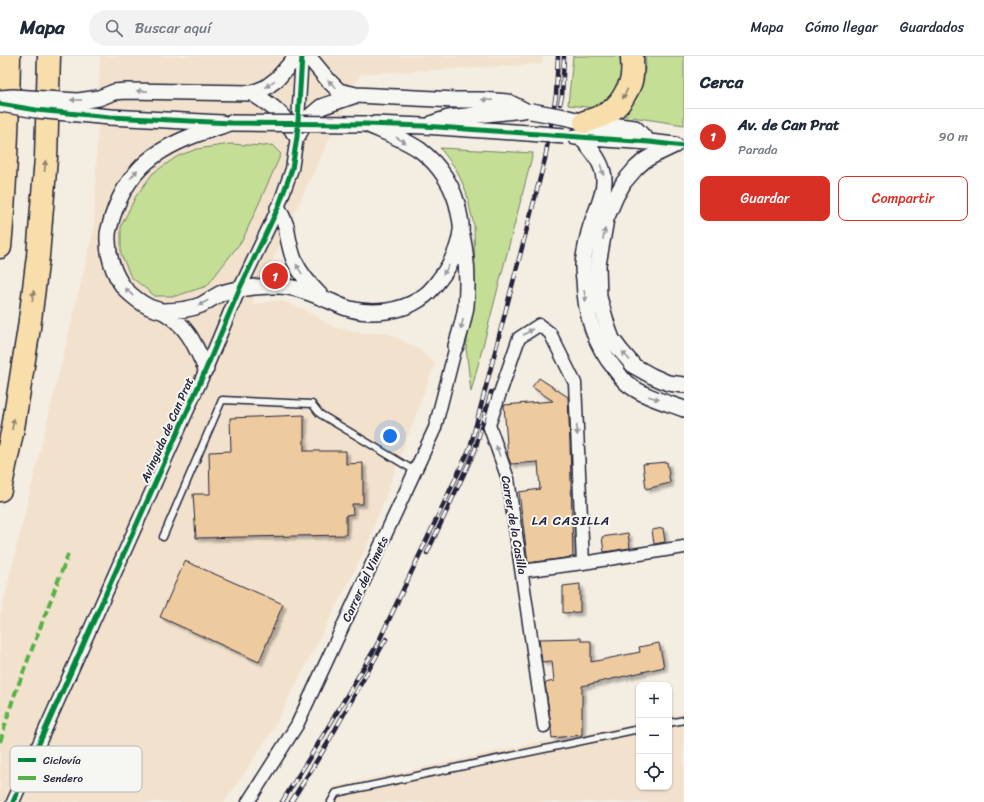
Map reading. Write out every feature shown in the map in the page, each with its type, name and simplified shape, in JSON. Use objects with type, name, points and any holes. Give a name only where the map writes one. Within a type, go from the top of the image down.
[{"type":"highway","points":[[0,247],[8,132],[9,56]]},
{"type":"highway","points":[[0,490],[13,428],[29,328],[38,256],[46,158],[49,56]]},
{"type":"highway","points":[[577,126],[606,114],[614,109],[623,99],[629,87],[632,75],[632,56]]},
{"type":"street","points":[[0,98],[13,97],[78,101],[98,98],[114,92],[126,91],[252,93],[265,88],[277,79],[297,56]]},
{"type":"street","name":"Avinguda de Can Prat","points":[[38,746],[206,369],[239,290],[278,208],[292,169],[296,138],[302,56]]},
{"type":"street","points":[[308,56],[339,91],[356,95],[502,101],[577,126],[635,128],[649,142],[680,146]]},
{"type":"street","points":[[252,93],[278,110],[288,123],[296,138]]},
{"type":"street","points":[[296,138],[307,119],[321,107],[356,95]]},
{"type":"street","points":[[0,104],[36,110],[110,117],[231,123],[424,126],[564,136],[577,126]]},
{"type":"street","points":[[424,126],[448,118],[527,110]]},
{"type":"street","points":[[206,369],[196,346],[184,328],[176,320],[162,311],[149,307],[136,299],[117,277],[110,262],[108,234],[118,201],[127,183],[138,168],[173,144],[186,138],[231,123]]},
{"type":"street","points":[[366,124],[398,138],[420,150],[434,162],[452,190],[458,207],[466,251],[467,278],[466,307],[456,346]]},
{"type":"street","points":[[577,126],[603,171],[604,182],[602,197],[588,235],[583,264],[584,290],[594,334],[607,360],[627,384],[645,395],[684,409]]},
{"type":"street","points":[[680,146],[656,154],[645,160],[624,182],[606,219],[598,265],[599,297],[612,339],[634,366],[668,383],[684,385]]},
{"type":"street","points":[[278,208],[285,224],[290,249],[295,262],[310,284],[324,298]]},
{"type":"street","points":[[162,311],[178,311],[191,308],[223,293],[267,286],[285,286],[296,288],[350,309],[364,312],[392,310],[420,299],[433,288],[446,272],[455,255],[462,230]]},
{"type":"street","name":"Carrer de la Casilla","points":[[544,726],[508,479],[489,425],[519,338],[539,325],[550,333],[575,384],[583,563]]},
{"type":"street","name":"Carrer del Vimets","points":[[248,802],[297,725],[435,428],[456,346]]},
{"type":"street","points":[[522,571],[684,547]]},
{"type":"street","name":"Avinguda de Can Prat","points":[[13,802],[17,792]]},
{"type":"lane","points":[[163,537],[222,400],[312,404],[320,414],[415,471]]},
{"type":"lane","points":[[672,722],[684,720]]},
{"type":"lane","points":[[330,802],[336,793],[636,730]]},
{"type":"shaded area","points":[[100,56],[543,56],[542,64],[360,74],[251,305],[280,300],[303,309],[334,327],[362,333],[387,333],[417,348],[435,363],[367,546],[272,731],[225,802],[0,802],[0,616],[94,229]]},
{"type":"shaded area","points":[[684,713],[684,802],[324,802],[334,787],[535,743],[582,737],[589,733],[636,724],[636,790],[672,790],[672,715]]},
{"type":"green space","points":[[573,56],[621,56],[623,71],[615,92],[595,108],[568,105]]},
{"type":"green space","points":[[645,56],[684,56],[684,125],[619,115],[642,86],[646,63]]},
{"type":"green space","points":[[230,144],[272,145],[281,154],[243,239],[207,286],[176,296],[155,296],[131,277],[121,254],[121,226],[136,196],[153,173],[178,156],[197,149]]},
{"type":"green space","points":[[440,148],[533,153],[471,392],[466,347],[475,288],[474,226],[466,191],[456,169]]},
{"type":"building","points":[[539,378],[568,397],[573,557],[528,563],[519,492],[540,489],[538,462],[511,464],[508,457],[504,405],[553,401],[532,387]]},
{"type":"building","points":[[304,415],[304,451],[346,451],[346,464],[363,463],[363,504],[352,504],[353,514],[346,515],[346,535],[196,538],[193,494],[210,494],[209,452],[231,451],[230,418]]},
{"type":"building","points":[[667,462],[670,483],[646,489],[643,464]]},
{"type":"building","points":[[663,528],[665,542],[654,544],[652,530]]},
{"type":"building","points":[[628,533],[630,548],[604,552],[602,537]]},
{"type":"building","points":[[185,561],[283,604],[259,662],[160,617]]},
{"type":"building","points":[[580,584],[580,612],[563,613],[563,586]]},
{"type":"building","points":[[581,638],[581,641],[591,641],[591,662],[640,652],[639,647],[659,643],[664,667],[582,686],[582,735],[552,738],[545,683],[554,681],[552,661],[542,662],[539,639]]},
{"type":"railway","points":[[282,802],[377,645],[470,448],[545,159],[556,95],[558,56]]},
{"type":"railway","points":[[560,104],[562,96],[564,56]]},
{"type":"railway","points":[[427,553],[475,450],[491,392]]},
{"type":"railway","points":[[291,802],[326,746],[386,639]]},
{"type":"marked path","points":[[0,742],[13,699],[69,552]]},
{"type":"cycle path","points":[[38,746],[206,369],[239,290],[278,208],[292,169],[297,137],[302,56]]},
{"type":"cycle path","points":[[0,104],[36,110],[110,117],[231,123],[424,126],[649,142],[684,146]]},
{"type":"cycle path","points":[[13,802],[17,792]]},
{"type":"place","name":"Av. de Can Prat","points":[[275,276]]},
{"type":"district","name":"LA CASILLA","points":[[571,520]]}]
